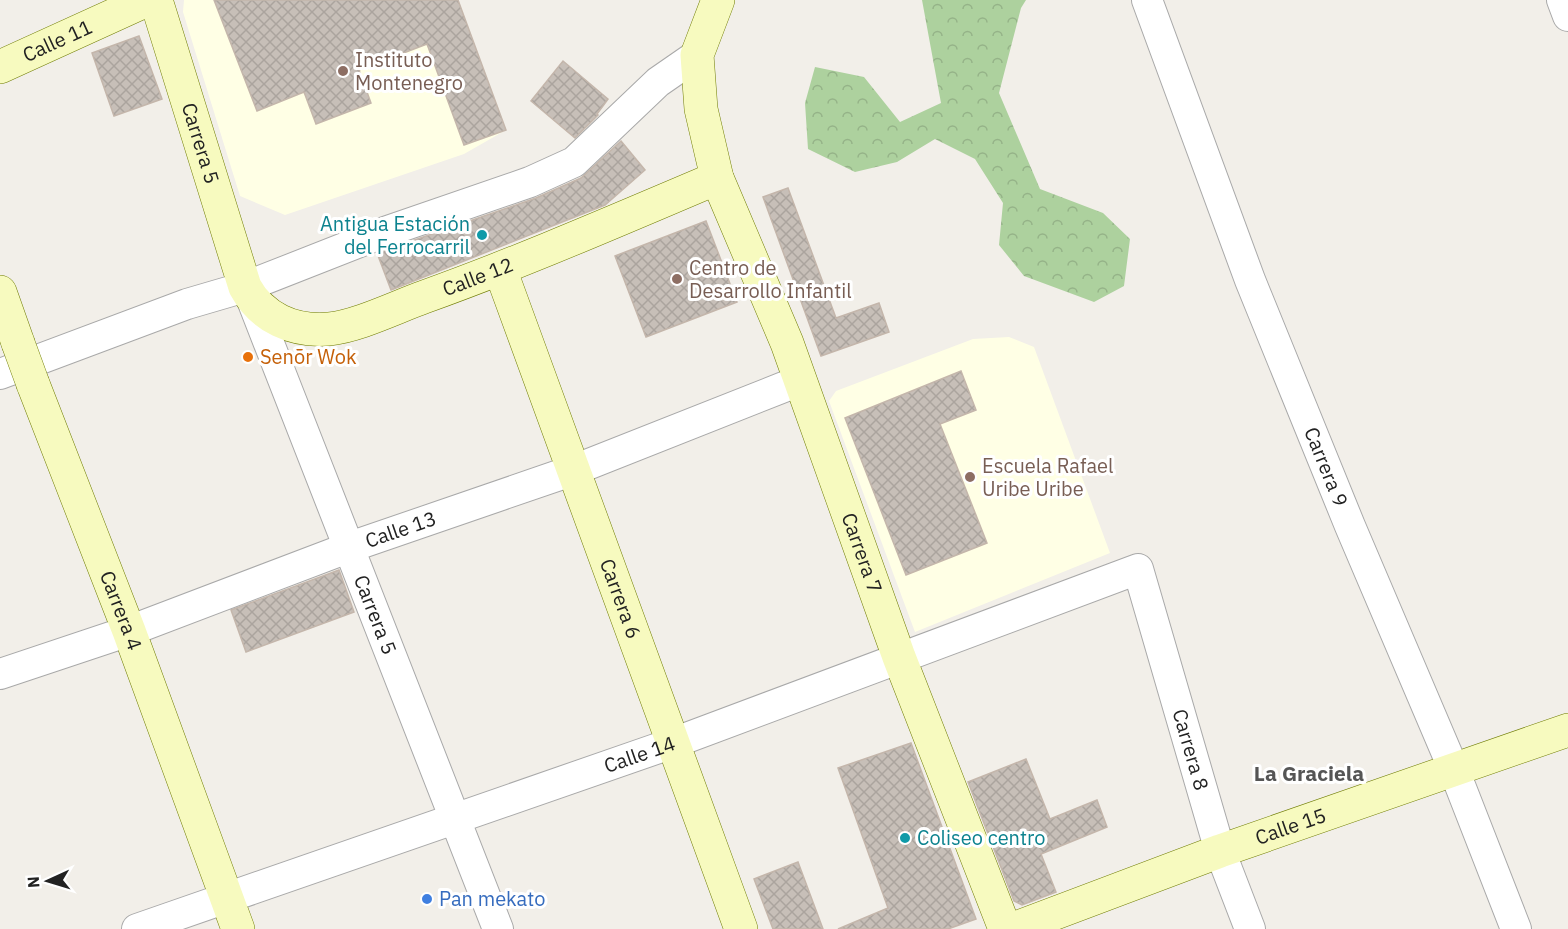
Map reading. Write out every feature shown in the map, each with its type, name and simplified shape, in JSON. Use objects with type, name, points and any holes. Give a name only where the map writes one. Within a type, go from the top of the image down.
[{"type":"main road","name":"Calle 11","points":[[0,67],[147,0]]},
{"type":"main road","name":"Carrera 5","points":[[156,0],[249,293]]},
{"type":"main road","points":[[697,55],[718,0]]},
{"type":"main road","name":"Carrera 7","points":[[697,55],[701,109],[717,178],[787,344],[899,657],[1005,929]]},
{"type":"main road","name":"Calle 12","points":[[249,293],[266,314],[292,327],[330,329],[500,269],[717,178]]},
{"type":"main road","name":"Carrera 6","points":[[500,269],[741,929]]},
{"type":"main road","name":"Carrera 4","points":[[0,292],[33,384],[129,631],[233,914]]},
{"type":"main road","name":"Calle 15","points":[[1013,929],[1220,851],[1568,730]]},
{"type":"street","name":"Carrera 9","points":[[1147,0],[1250,280],[1350,526],[1454,770],[1515,929]]},
{"type":"street","points":[[1562,0],[1568,16]]},
{"type":"street","points":[[0,374],[188,304],[249,293],[385,232],[530,182],[574,162],[658,82],[697,55]]},
{"type":"street","name":"Carrera 5","points":[[249,293],[457,819],[498,929]]},
{"type":"street","name":"Calle 13","points":[[0,674],[129,631],[350,547],[574,471],[799,381]]},
{"type":"street","name":"Calle 14","points":[[137,929],[233,914],[457,819],[673,743],[1138,568]]},
{"type":"street","name":"Carrera 8","points":[[1138,568],[1220,851],[1250,929]]},
{"type":"shaded area","name":"Instituto Montenegro","points":[[184,0],[458,0],[506,130],[464,154],[285,215],[240,196],[183,12]]},
{"type":"shaded area","name":"Escuela Rafael Uribe Uribe","points":[[1009,337],[1034,347],[1110,553],[915,632],[829,401],[836,391],[973,339]]},
{"type":"green space","points":[[922,0],[1026,0],[1021,8],[999,93],[1040,189],[1103,213],[1130,239],[1124,286],[1094,302],[1024,276],[999,245],[1003,203],[975,159],[935,139],[897,162],[855,172],[808,149],[805,103],[815,67],[864,77],[900,122],[941,103]]},
{"type":"building","points":[[214,0],[458,0],[506,130],[464,145],[427,44],[359,70],[371,103],[316,124],[304,92],[257,111]]},
{"type":"building","points":[[139,36],[162,99],[114,116],[92,53]]},
{"type":"building","points":[[563,61],[608,99],[598,115],[575,138],[531,101]]},
{"type":"building","name":"Antigua Estación del Ferrocarril","points":[[621,141],[645,170],[605,205],[391,290],[377,253],[536,198],[581,178]]},
{"type":"building","points":[[788,188],[836,318],[879,303],[889,332],[821,356],[763,197]]},
{"type":"building","points":[[706,221],[737,302],[646,337],[615,256]]},
{"type":"building","points":[[961,371],[976,410],[940,424],[987,543],[906,575],[845,418]]},
{"type":"building","points":[[339,570],[354,612],[246,652],[231,610]]},
{"type":"building","name":"Coliseo centro","points":[[911,743],[976,919],[948,929],[838,929],[888,908],[838,768]]},
{"type":"building","points":[[1026,759],[1050,819],[1097,800],[1107,827],[1041,854],[1056,892],[1022,905],[1014,901],[968,782]]},
{"type":"building","points":[[798,862],[823,929],[773,929],[754,879]]},
{"type":"place","name":"Instituto Montenegro","points":[[343,71]]},
{"type":"place","name":"Antigua Estación del Ferrocarril","points":[[482,235]]},
{"type":"place","name":"Centro de Desarrollo Infantil","points":[[677,279]]},
{"type":"place","name":"Senõr Wok","points":[[248,357]]},
{"type":"place","name":"Escuela Rafael Uribe Uribe","points":[[970,477]]},
{"type":"place","name":"Coliseo centro","points":[[905,838]]},
{"type":"place","name":"Pan mekato","points":[[427,899]]},
{"type":"district","name":"La Graciela","points":[[1309,774]]}]
